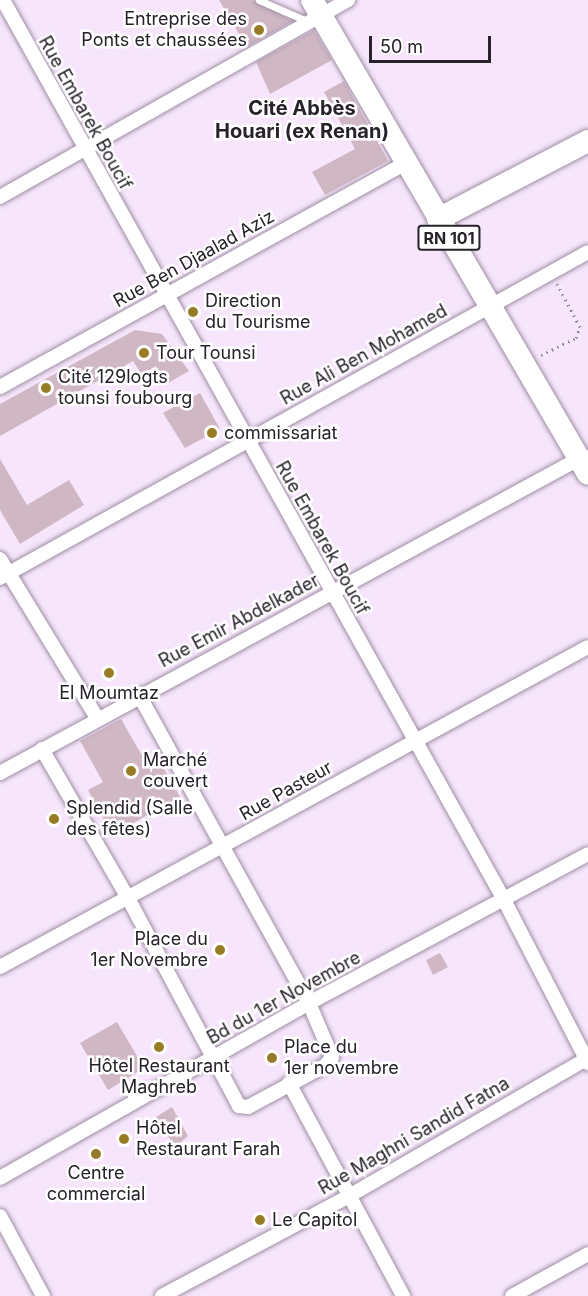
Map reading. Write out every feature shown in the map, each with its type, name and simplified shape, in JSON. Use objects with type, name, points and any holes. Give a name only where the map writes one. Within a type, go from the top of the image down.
[{"type":"main road","name":"RN 101","points":[[314,12],[585,462]]},
{"type":"main road","points":[[438,219],[588,141]]},
{"type":"street","points":[[0,197],[85,151],[314,12],[348,0]]},
{"type":"street","name":"Rue Embarek Boucif","points":[[4,2],[165,296],[332,591],[413,742],[503,898],[587,1060]]},
{"type":"street","name":"Rue Ben Djaalad Aziz","points":[[0,387],[406,163]]},
{"type":"street","name":"Rue Ali Ben Mohamed","points":[[4,575],[588,252]]},
{"type":"street","name":"Rue Emir Abdelkader","points":[[0,773],[96,718],[332,591],[585,462]]},
{"type":"street","points":[[0,559],[4,575],[96,718]]},
{"type":"street","name":"Rue Pasteur","points":[[0,967],[588,647]]},
{"type":"street","points":[[42,749],[128,898],[212,1059],[243,1107],[332,1060],[309,1003],[139,695]]},
{"type":"street","name":"Bd du 1er Novembre","points":[[0,1178],[309,1003],[588,854]]},
{"type":"street","name":"Rue Maghni Sandid Fatna","points":[[162,1296],[349,1196],[587,1060]]},
{"type":"street","points":[[289,1083],[403,1296]]},
{"type":"street","points":[[0,1216],[43,1296]]},
{"type":"street","points":[[512,1296],[588,1254]]},
{"type":"lane","points":[[259,0],[314,12]]},
{"type":"path","points":[[524,364],[576,338],[580,327],[551,272]]},
{"type":"building","name":"Entreprise des Ponts et chaussées","points":[[219,0],[253,0],[293,21],[247,47]]},
{"type":"building","points":[[314,30],[332,60],[270,94],[256,62]]},
{"type":"building","points":[[344,81],[388,161],[325,195],[312,172],[355,149],[324,92]]},
{"type":"building","points":[[135,330],[162,334],[189,371],[166,384],[156,366],[142,375],[133,361],[0,436],[0,404]]},
{"type":"building","points":[[200,393],[220,429],[185,448],[163,413]]},
{"type":"building","points":[[0,459],[27,505],[69,480],[84,505],[20,544],[0,510]]},
{"type":"building","name":"Marché couvert","points":[[121,719],[144,759],[155,753],[180,797],[112,835],[88,790],[103,782],[80,741]]},
{"type":"building","points":[[440,953],[448,967],[433,975],[426,960]]},
{"type":"building","points":[[117,1022],[144,1068],[108,1090],[80,1043]]},
{"type":"building","points":[[172,1107],[188,1136],[175,1147],[156,1117]]},
{"type":"place","name":"Entreprise des Ponts et chaussées","points":[[259,30]]},
{"type":"place","name":"Direction du Tourisme","points":[[193,312]]},
{"type":"place","name":"Tour Tounsi","points":[[144,353]]},
{"type":"place","name":"Cité 129logts tounsi foubourg","points":[[46,388]]},
{"type":"place","name":"commissariat","points":[[212,433]]},
{"type":"place","name":"El Moumtaz","points":[[109,673]]},
{"type":"place","name":"Marché couvert","points":[[131,771]]},
{"type":"place","name":"Splendid (Salle des fêtes)","points":[[54,819]]},
{"type":"place","name":"Place du 1er Novembre","points":[[220,950]]},
{"type":"place","name":"Hôtel Restaurant Maghreb","points":[[159,1047]]},
{"type":"place","name":"Place du 1er novembre","points":[[272,1058]]},
{"type":"place","name":"Hôtel Restaurant Farah","points":[[124,1139]]},
{"type":"place","name":"Centre commercial","points":[[96,1154]]},
{"type":"place","name":"Le Capitol","points":[[260,1220]]},
{"type":"district","name":"Cité Abbès Houari (ex Renan)","points":[[302,120]]}]
